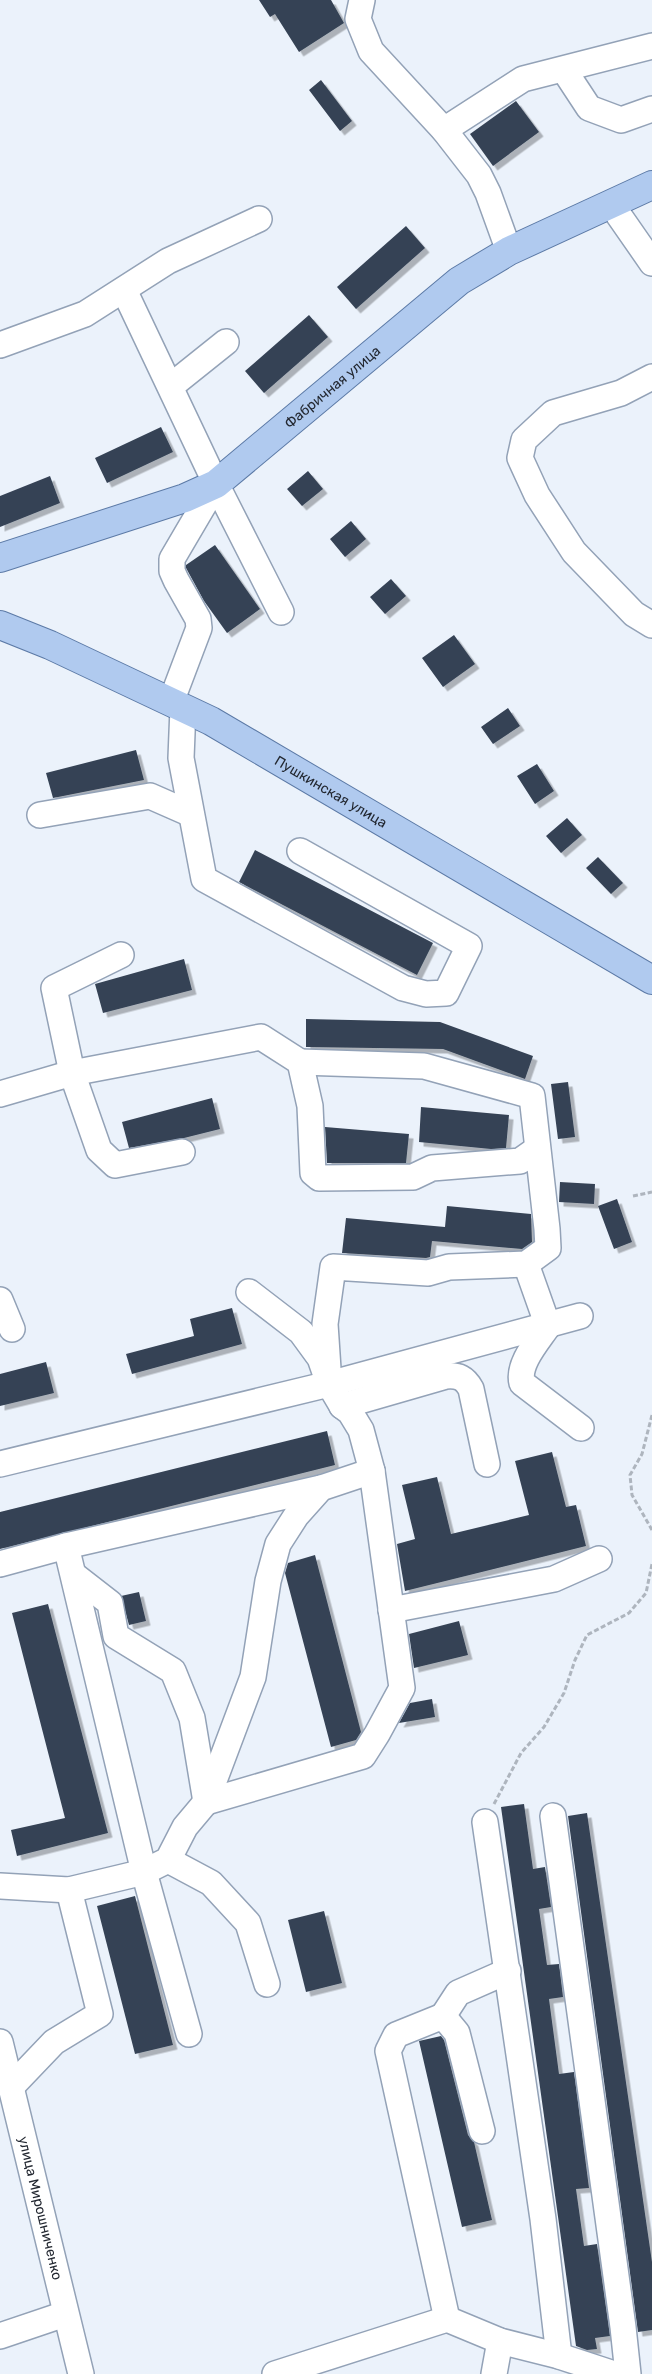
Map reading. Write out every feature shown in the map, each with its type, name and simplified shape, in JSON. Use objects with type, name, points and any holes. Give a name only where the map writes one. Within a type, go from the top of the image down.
[{"type":"main road","name":"Фабричная улица","points":[[0,558],[185,498],[216,484],[459,281],[509,250],[652,185]]},
{"type":"main road","name":"Пушкинская улица","points":[[0,625],[50,645],[211,721],[652,980]]},
{"type":"street","points":[[362,0],[358,19],[371,51],[444,130],[479,175],[488,193],[509,250]]},
{"type":"street","points":[[444,130],[523,79],[652,46]]},
{"type":"street","points":[[564,70],[589,108],[621,120],[652,108]]},
{"type":"street","points":[[611,204],[652,263]]},
{"type":"street","points":[[0,345],[85,314],[168,261],[258,219]]},
{"type":"street","points":[[124,290],[216,484],[282,612]]},
{"type":"street","points":[[171,386],[226,342]]},
{"type":"street","points":[[652,377],[621,394],[552,413],[524,440],[520,458],[537,495],[574,552],[634,614],[652,625]]},
{"type":"street","points":[[216,484],[172,559],[172,571],[198,619],[199,628],[177,705],[181,758],[204,879],[403,988],[426,994],[446,994],[469,946],[300,852]]},
{"type":"street","points":[[40,815],[150,796],[191,814]]},
{"type":"street","points":[[122,955],[54,988],[72,1073],[99,1150],[115,1165],[182,1152]]},
{"type":"street","points":[[0,1094],[72,1073],[262,1036],[300,1062],[424,1066],[532,1096],[536,1149],[548,1229],[548,1248],[526,1264],[449,1268],[428,1273],[333,1267],[325,1324],[329,1384]]},
{"type":"street","points":[[300,1062],[310,1106],[313,1173],[318,1178],[413,1177],[432,1168],[520,1161],[536,1149]]},
{"type":"street","points":[[526,1264],[548,1326]]},
{"type":"street","points":[[206,1802],[363,1756],[402,1688],[372,1470],[361,1430],[350,1412],[342,1406],[329,1384],[320,1358],[301,1332],[249,1292]]},
{"type":"street","points":[[0,1300],[12,1329]]},
{"type":"street","points":[[0,1464],[329,1384],[580,1316]]},
{"type":"street","points":[[548,1326],[523,1366],[522,1383],[581,1428]]},
{"type":"street","points":[[342,1406],[446,1376],[457,1376],[467,1381],[471,1389],[487,1464]]},
{"type":"street","points":[[0,1564],[66,1546],[321,1488],[372,1470]]},
{"type":"street","points":[[0,1886],[69,1890],[144,1872],[168,1860],[185,1826],[206,1802],[253,1678],[268,1581],[278,1544],[296,1516],[321,1488]]},
{"type":"street","points":[[66,1546],[144,1872],[189,2034]]},
{"type":"street","points":[[391,1610],[554,1579],[599,1560]]},
{"type":"street","points":[[74,1575],[110,1603],[116,1636],[173,1671],[192,1718],[206,1802]]},
{"type":"street","points":[[553,1816],[628,2374]]},
{"type":"street","points":[[485,1822],[543,2220],[559,2356]]},
{"type":"street","points":[[168,1860],[212,1883],[248,1924],[267,1984]]},
{"type":"street","points":[[11,2087],[54,2042],[100,2014],[69,1890]]},
{"type":"street","points":[[447,2320],[388,2052],[396,2035],[443,2016],[458,1993],[508,1971]]},
{"type":"street","points":[[443,2016],[457,2033],[482,2131]]},
{"type":"street","name":"улица Мирошниченко","points":[[0,2042],[81,2374]]},
{"type":"street","points":[[0,2336],[65,2314]]},
{"type":"street","points":[[275,2374],[447,2320],[500,2341],[559,2356],[614,2374]]},
{"type":"street","points":[[494,2374],[500,2341]]},
{"type":"path","points":[[632,1196],[652,1192]]},
{"type":"path","points":[[652,1415],[642,1454],[630,1475],[632,1495],[652,1530]]},
{"type":"path","points":[[485,1822],[521,1753],[544,1727],[564,1693],[575,1660],[587,1635],[629,1613],[646,1593],[652,1564]]},
{"type":"building","points":[[259,0],[331,0],[344,23],[299,52],[275,14],[270,17]]},
{"type":"building","points":[[321,80],[352,121],[340,131],[309,90]]},
{"type":"building","points":[[516,101],[539,132],[493,166],[470,134]]},
{"type":"building","points":[[406,226],[425,248],[356,309],[337,287]]},
{"type":"building","points":[[309,315],[328,337],[264,393],[245,371]]},
{"type":"building","points":[[161,427],[173,452],[107,483],[95,458]]},
{"type":"building","points":[[308,471],[323,489],[302,506],[287,489]]},
{"type":"building","points":[[50,476],[60,503],[0,527],[0,496]]},
{"type":"building","points":[[351,521],[366,539],[345,557],[330,539]]},
{"type":"building","points":[[215,545],[260,609],[227,633],[204,601],[186,568],[186,565]]},
{"type":"building","points":[[391,579],[406,596],[385,614],[370,597]]},
{"type":"building","points":[[454,635],[475,664],[443,687],[422,658]]},
{"type":"building","points":[[508,708],[520,726],[493,744],[481,727]]},
{"type":"building","points":[[136,750],[144,780],[53,798],[46,773]]},
{"type":"building","points":[[537,764],[554,791],[535,804],[517,776]]},
{"type":"building","points":[[567,818],[582,835],[561,853],[546,836]]},
{"type":"building","points":[[255,850],[433,943],[417,975],[239,882]]},
{"type":"building","points":[[598,857],[623,883],[611,894],[586,868]]},
{"type":"building","points":[[184,959],[192,990],[103,1013],[95,984]]},
{"type":"building","points":[[306,1019],[440,1022],[533,1056],[525,1079],[443,1049],[306,1047]]},
{"type":"building","points":[[568,1082],[575,1137],[558,1139],[551,1084]]},
{"type":"building","points":[[212,1098],[220,1129],[129,1148],[122,1122]]},
{"type":"building","points":[[421,1107],[509,1115],[506,1148],[491,1149],[419,1142]]},
{"type":"building","points":[[325,1127],[409,1134],[406,1163],[327,1163]]},
{"type":"building","points":[[560,1182],[595,1184],[594,1204],[559,1202]]},
{"type":"building","points":[[617,1199],[632,1242],[614,1249],[598,1206]]},
{"type":"building","points":[[447,1206],[531,1214],[532,1242],[522,1249],[432,1241],[430,1257],[426,1258],[342,1253],[346,1218],[445,1227]]},
{"type":"building","points":[[232,1308],[242,1344],[132,1374],[126,1354],[194,1336],[190,1319]]},
{"type":"building","points":[[46,1362],[54,1393],[0,1406],[0,1374]]},
{"type":"building","points":[[327,1431],[335,1465],[0,1549],[0,1512]]},
{"type":"building","points":[[552,1452],[566,1507],[576,1505],[586,1546],[405,1591],[397,1544],[415,1539],[402,1485],[437,1477],[451,1534],[529,1515],[515,1461]]},
{"type":"building","points":[[315,1555],[361,1732],[356,1740],[331,1747],[285,1573],[288,1563]]},
{"type":"building","points":[[139,1592],[146,1621],[129,1625],[121,1596]]},
{"type":"building","points":[[48,1604],[108,1833],[17,1856],[11,1830],[65,1818],[12,1613]]},
{"type":"building","points":[[459,1621],[468,1655],[414,1668],[409,1634]]},
{"type":"building","points":[[432,1699],[435,1717],[399,1723],[410,1703]]},
{"type":"building","points":[[524,1804],[533,1869],[545,1867],[551,1907],[539,1909],[547,1965],[559,1964],[563,1997],[549,1999],[559,2074],[574,2072],[589,2188],[576,2189],[584,2246],[597,2244],[610,2336],[595,2338],[597,2349],[587,2350],[576,2346],[501,1807]]},
{"type":"building","points":[[587,1813],[652,2262],[652,2330],[638,2332],[568,1816]]},
{"type":"building","points":[[135,1896],[173,2045],[135,2054],[97,1906]]},
{"type":"building","points":[[324,1911],[342,1983],[306,1992],[288,1920]]},
{"type":"building","points":[[441,2036],[444,2040],[468,2135],[474,2142],[492,2220],[462,2227],[419,2041]]}]
